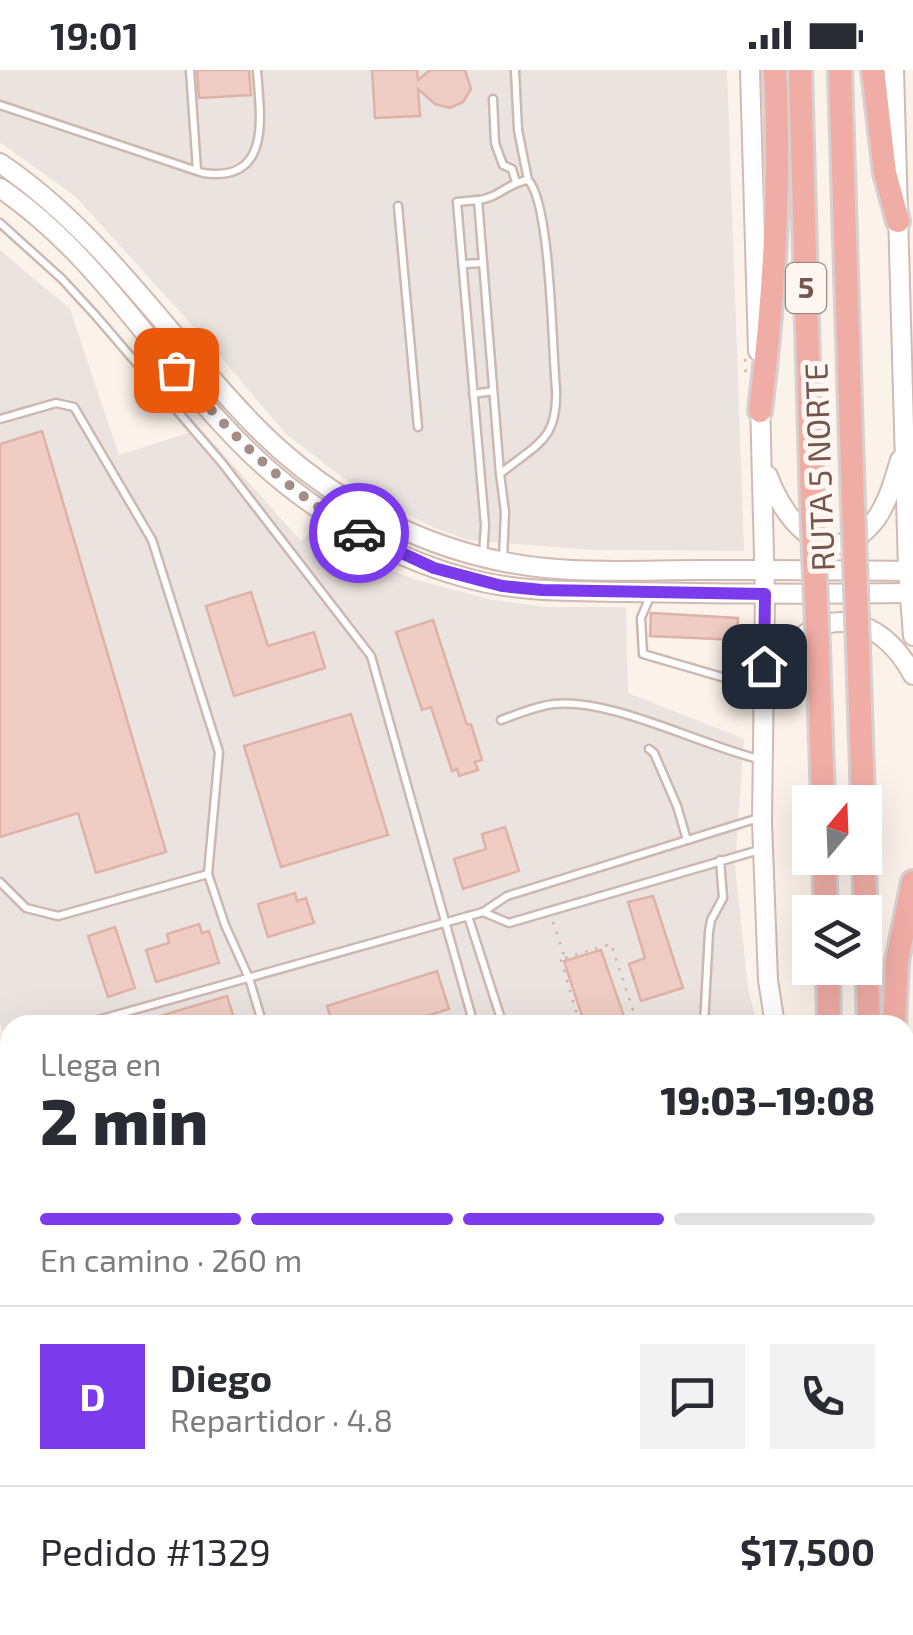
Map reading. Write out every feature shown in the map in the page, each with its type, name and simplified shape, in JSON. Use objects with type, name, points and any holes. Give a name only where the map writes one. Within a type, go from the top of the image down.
[{"type":"highway","points":[[760,411],[776,204],[775,70]]},
{"type":"highway","name":"RUTA 5 NORTE","points":[[800,70],[822,785]]},
{"type":"highway","name":"RUTA 5 NORTE","points":[[840,70],[862,785]]},
{"type":"highway","points":[[874,70],[882,156],[906,222]]},
{"type":"highway","points":[[865,875],[869,1015]]},
{"type":"highway","points":[[894,1015],[897,961],[913,882]]},
{"type":"highway","points":[[828,985],[829,1015]]},
{"type":"main road","points":[[750,70],[765,570],[762,850],[768,980],[773,1015]]},
{"type":"main road","points":[[894,70],[906,222],[904,446],[913,636]]},
{"type":"main road","points":[[0,163],[44,195],[90,238],[274,444],[336,493],[406,531],[503,562],[574,570],[908,571]]},
{"type":"main road","points":[[0,188],[81,257],[206,405],[281,481],[351,528],[406,556],[464,578],[542,590],[910,592]]},
{"type":"main road","points":[[184,380],[196,378],[205,370]]},
{"type":"main road","points":[[206,405],[227,394]]},
{"type":"main road","points":[[762,456],[774,493],[792,523],[811,537],[832,542],[855,536],[877,517],[904,446]]},
{"type":"main road","points":[[762,715],[783,655],[806,632],[827,623],[858,624],[878,632],[894,646],[913,675]]},
{"type":"lane","points":[[190,70],[196,170]]},
{"type":"lane","points":[[0,104],[196,170],[212,174],[230,172],[252,158],[260,132],[258,70]]},
{"type":"lane","points":[[500,474],[553,430],[557,416],[543,215],[534,186],[528,180],[518,130],[514,70]]},
{"type":"lane","points":[[493,100],[495,143],[503,164],[512,168],[516,182]]},
{"type":"lane","points":[[483,557],[485,526],[457,202],[486,200],[516,182],[528,180]]},
{"type":"lane","points":[[478,200],[504,511],[503,562]]},
{"type":"lane","points":[[398,206],[418,427]]},
{"type":"lane","points":[[0,222],[96,316],[222,464],[372,656],[471,1015]]},
{"type":"lane","points":[[463,264],[483,263]]},
{"type":"lane","points":[[468,327],[487,326]]},
{"type":"lane","points":[[473,394],[492,391]]},
{"type":"lane","points":[[0,420],[56,402],[74,408],[152,540],[219,752],[208,874],[261,1015]]},
{"type":"lane","points":[[651,593],[641,618],[642,654],[763,690]]},
{"type":"lane","points":[[501,720],[555,704],[581,705],[761,760]]},
{"type":"lane","points":[[649,749],[677,806],[687,840]]},
{"type":"lane","points":[[116,1015],[483,912],[507,896],[752,820],[762,822]]},
{"type":"lane","points":[[483,912],[508,923],[762,850]]},
{"type":"lane","points":[[705,1015],[709,932],[723,898],[720,860]]},
{"type":"lane","points":[[0,882],[26,908],[58,916],[208,874]]},
{"type":"lane","points":[[468,916],[500,1015]]},
{"type":"path","points":[[550,910],[577,1015]]},
{"type":"path","points":[[564,958],[611,944],[635,1015]]},
{"type":"shaded area","points":[[0,70],[727,70],[744,551],[593,550],[468,540],[430,526],[346,480],[286,434],[76,197],[0,142]]},
{"type":"shaded area","points":[[0,250],[70,309],[119,455],[201,429],[301,541],[314,530],[413,579],[492,600],[546,607],[626,607],[628,693],[744,739],[735,867],[755,1015],[0,1015]]},
{"type":"building","points":[[197,70],[249,70],[251,95],[199,98]]},
{"type":"building","points":[[372,70],[417,70],[418,80],[430,70],[465,70],[471,89],[463,102],[450,108],[435,104],[418,89],[420,116],[375,118]]},
{"type":"building","points":[[42,431],[166,852],[96,873],[78,813],[0,837],[0,444]]},
{"type":"building","points":[[251,592],[268,646],[314,632],[325,668],[234,696],[206,606]]},
{"type":"building","points":[[651,613],[738,618],[737,640],[650,636]]},
{"type":"building","points":[[433,620],[482,760],[475,762],[478,770],[459,776],[457,769],[452,771],[431,707],[422,710],[396,632]]},
{"type":"building","points":[[351,714],[388,835],[281,867],[244,746]]},
{"type":"building","points":[[505,827],[519,871],[463,889],[454,859],[486,849],[482,834]]},
{"type":"building","points":[[295,893],[297,901],[306,898],[314,923],[268,937],[258,904]]},
{"type":"building","points":[[653,896],[683,988],[641,1001],[629,964],[645,958],[628,902]]},
{"type":"building","points":[[199,924],[202,933],[209,931],[219,963],[156,982],[146,950],[169,943],[167,934]]},
{"type":"building","points":[[115,927],[135,988],[108,997],[88,936]]},
{"type":"building","points":[[601,950],[624,1015],[582,1015],[564,961]]},
{"type":"building","points":[[437,971],[449,1009],[430,1015],[330,1015],[327,1006]]},
{"type":"building","points":[[227,996],[233,1015],[163,1015]]},
{"type":"way so far","points":[[176,370],[261,464],[359,533]]},
{"type":"route","points":[[359,533],[434,568],[502,586],[765,594],[764,666]]}]
